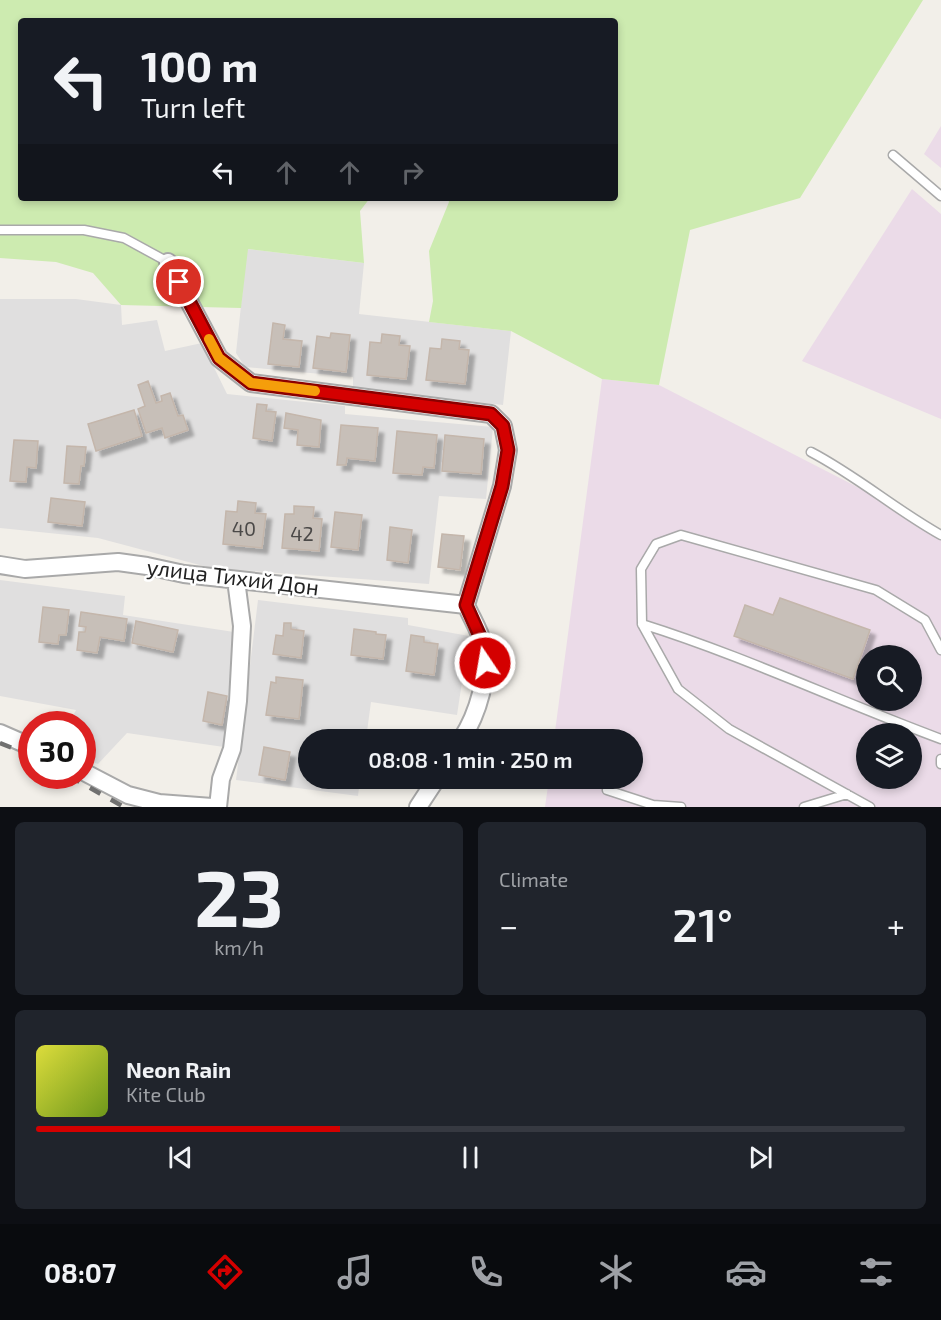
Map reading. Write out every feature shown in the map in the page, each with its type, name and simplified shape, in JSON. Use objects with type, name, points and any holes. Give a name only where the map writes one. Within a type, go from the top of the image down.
[{"type":"street","points":[[168,262],[219,358],[251,383],[491,414],[503,426],[508,450],[502,486],[466,605],[483,643],[485,663],[482,687],[469,729]]},
{"type":"street","name":"улица Тихий Дон","points":[[0,565],[25,569],[118,562],[184,574],[466,605]]},
{"type":"street","points":[[218,807],[221,779],[232,749],[238,701],[242,626],[236,580]]},
{"type":"street","points":[[0,734],[18,741]]},
{"type":"street","points":[[96,778],[128,795],[159,803],[212,807]]},
{"type":"street","points":[[418,807],[429,789]]},
{"type":"lane","points":[[893,154],[941,196]]},
{"type":"lane","points":[[0,230],[84,230],[123,238],[168,262]]},
{"type":"lane","points":[[811,452],[836,465],[911,518],[941,535]]},
{"type":"lane","points":[[870,807],[729,729],[678,688],[642,624],[641,569],[656,543],[681,535],[876,591],[925,620],[941,650]]},
{"type":"lane","points":[[642,624],[744,660],[861,709],[941,739]]},
{"type":"lane","points":[[941,759],[941,764]]},
{"type":"lane","points":[[608,790],[654,805],[681,807]]},
{"type":"lane","points":[[804,807],[847,794]]},
{"type":"shaded area","points":[[941,126],[941,168],[924,154]]},
{"type":"shaded area","points":[[912,189],[941,214],[941,419],[802,361]]},
{"type":"shaded area","points":[[247,249],[364,263],[359,314],[511,331],[503,405],[353,388],[353,377],[245,367],[236,353]]},
{"type":"shaded area","points":[[0,299],[76,299],[121,305],[122,325],[157,320],[165,351],[202,343],[227,394],[345,406],[345,414],[493,427],[486,499],[439,496],[429,584],[211,568],[98,538],[0,528]]},
{"type":"shaded area","points":[[602,379],[659,385],[941,530],[941,807],[545,807],[548,789],[643,789],[643,729],[555,729]]},
{"type":"shaded area","points":[[0,580],[125,596],[123,615],[234,632],[224,747],[127,733],[98,764],[96,763],[96,711],[76,711],[0,696]]},
{"type":"shaded area","points":[[258,600],[408,618],[408,625],[469,636],[457,715],[371,702],[367,729],[298,729],[298,788],[236,780]]},
{"type":"shaded area","points":[[305,789],[359,789],[358,796]]},
{"type":"green space","points":[[0,0],[923,0],[800,198],[690,230],[659,385],[602,379],[511,331],[429,322],[433,301],[429,251],[449,201],[618,201],[618,18],[18,18],[18,201],[368,201],[360,211],[364,263],[248,249],[241,308],[121,305],[93,273],[56,262],[0,258]]},
{"type":"building","points":[[273,323],[285,325],[283,339],[302,341],[299,367],[268,364]]},
{"type":"building","points":[[331,333],[350,335],[346,372],[313,368],[317,336],[330,338]]},
{"type":"building","points":[[382,334],[400,336],[399,345],[410,346],[406,379],[367,375],[370,342],[381,343]]},
{"type":"building","points":[[442,339],[460,341],[459,349],[469,350],[465,384],[426,380],[430,348],[441,349]]},
{"type":"building","points":[[148,381],[156,403],[162,401],[161,396],[170,393],[178,416],[183,415],[188,430],[165,438],[162,428],[146,433],[138,409],[145,406],[138,385]]},
{"type":"building","points":[[257,404],[267,405],[266,411],[276,412],[272,441],[253,438]]},
{"type":"building","points":[[134,410],[142,436],[96,451],[88,424]]},
{"type":"building","points":[[286,413],[321,420],[319,447],[297,445],[298,430],[284,428]]},
{"type":"building","points":[[341,425],[378,428],[375,461],[347,458],[346,465],[337,465]]},
{"type":"building","points":[[397,431],[437,435],[434,468],[423,467],[422,475],[393,473]]},
{"type":"building","points":[[445,435],[484,439],[481,474],[442,471]]},
{"type":"building","points":[[14,440],[38,441],[36,468],[27,467],[26,482],[10,481]]},
{"type":"building","points":[[67,446],[86,447],[79,484],[64,483]]},
{"type":"building","points":[[51,498],[85,502],[82,526],[48,522]]},
{"type":"building","points":[[238,501],[256,503],[255,513],[266,514],[262,548],[223,544],[226,511],[237,512]]},
{"type":"building","points":[[294,506],[314,507],[313,518],[322,519],[319,551],[282,548],[285,514],[294,514]]},
{"type":"building","points":[[335,512],[362,515],[358,550],[331,547]]},
{"type":"building","points":[[390,527],[412,530],[408,563],[387,560]]},
{"type":"building","points":[[442,534],[464,536],[460,570],[438,567]]},
{"type":"building","points":[[780,598],[870,630],[865,645],[856,645],[856,670],[853,679],[734,636],[745,605],[773,615]]},
{"type":"building","points":[[43,607],[69,610],[66,635],[59,635],[58,644],[39,642]]},
{"type":"building","points":[[81,612],[127,619],[124,641],[100,637],[97,653],[77,650],[79,632],[85,632],[86,627],[79,626]]},
{"type":"building","points":[[136,621],[178,630],[173,652],[132,643]]},
{"type":"building","points":[[284,623],[291,623],[291,629],[304,631],[301,658],[273,654],[276,635],[283,636]]},
{"type":"building","points":[[354,629],[386,635],[383,659],[351,655]]},
{"type":"building","points":[[411,635],[424,637],[424,642],[438,644],[434,675],[406,671]]},
{"type":"building","points":[[276,677],[303,680],[299,719],[266,715],[271,682],[276,683]]},
{"type":"building","points":[[208,692],[227,696],[222,725],[203,721]]},
{"type":"building","points":[[264,747],[290,752],[285,780],[259,775]]},
{"type":"railway","points":[[0,743],[18,750]]},
{"type":"railway","points":[[92,789],[124,807]]},
{"type":"slow traffic","points":[[209,339],[219,358],[251,383],[315,391]]},
{"type":"route","points":[[179,282],[219,358],[251,383],[491,414],[503,426],[508,450],[502,486],[466,605],[483,643],[485,663]]}]
